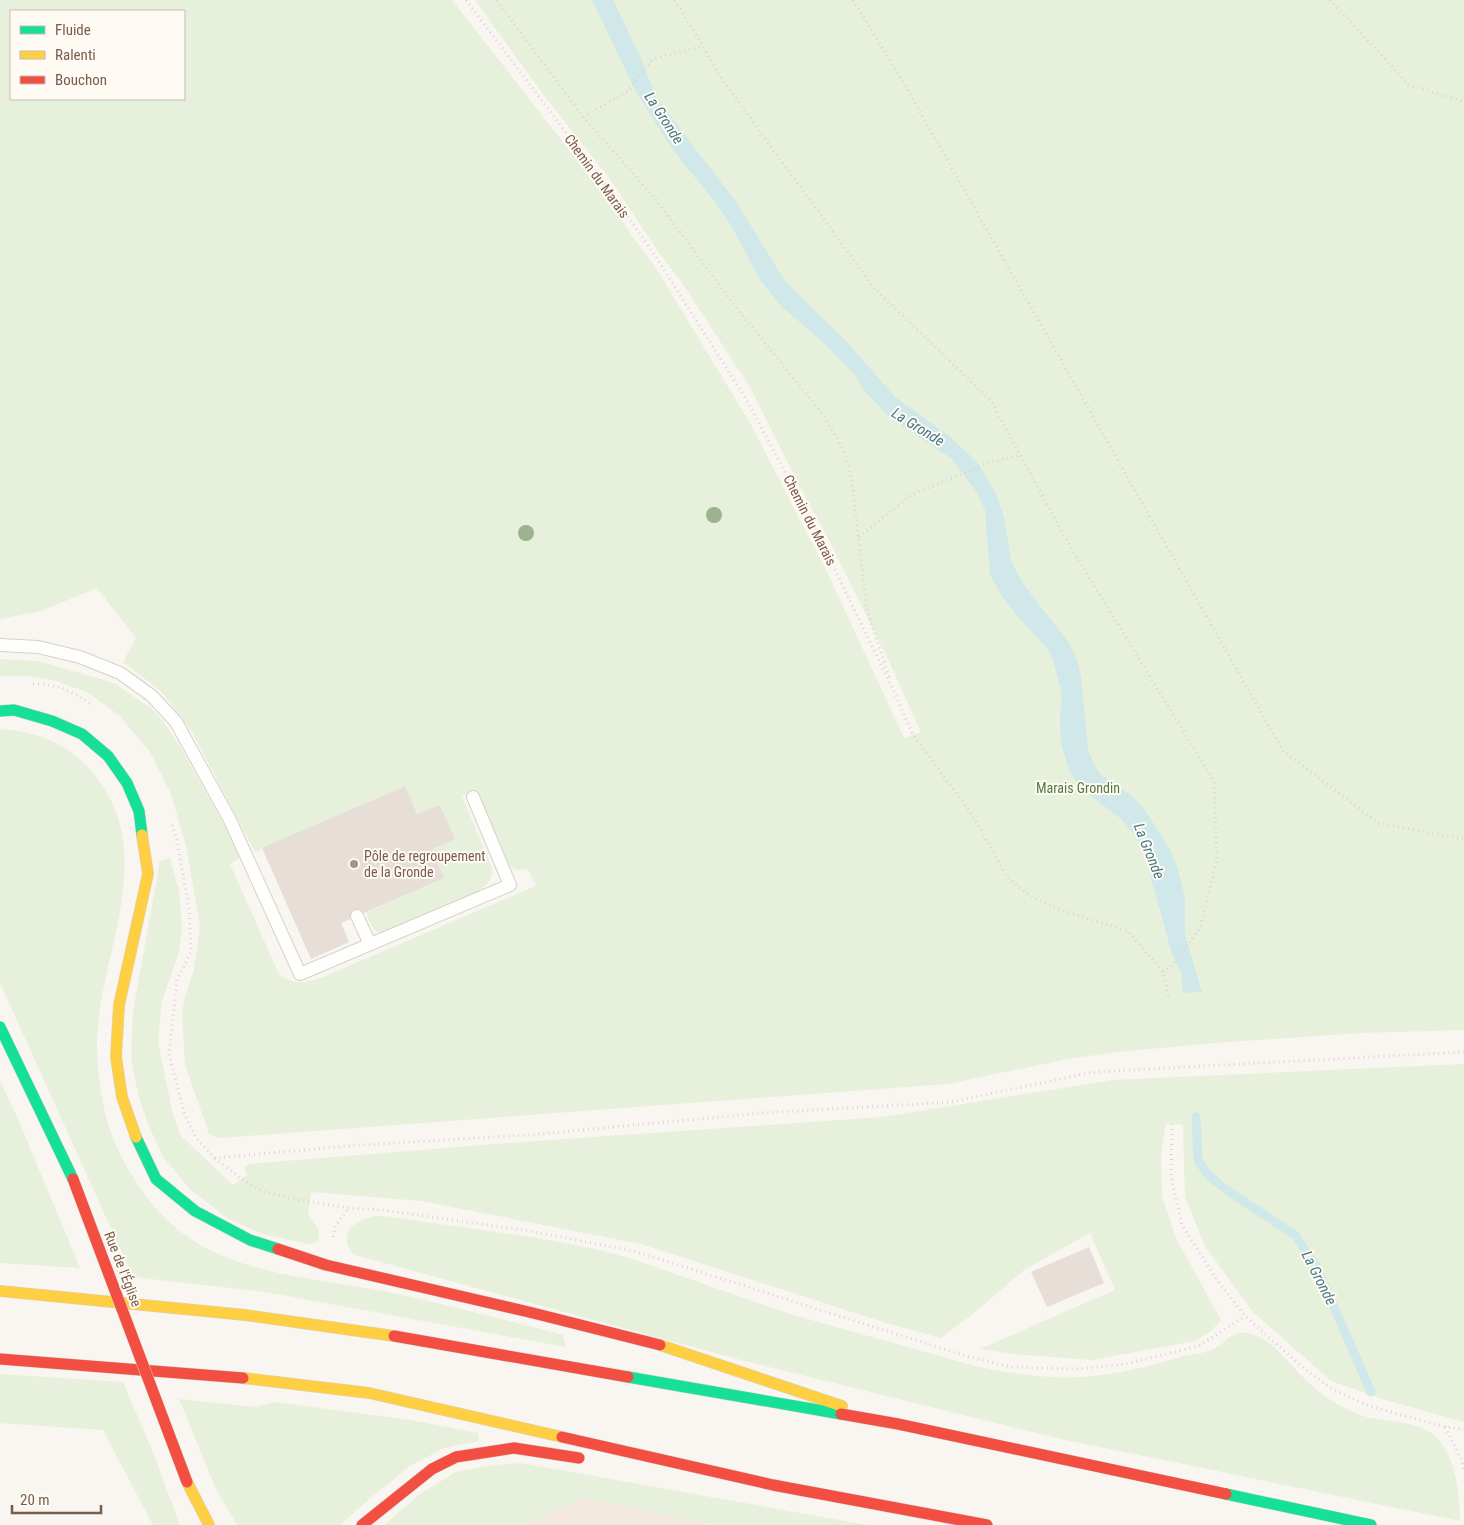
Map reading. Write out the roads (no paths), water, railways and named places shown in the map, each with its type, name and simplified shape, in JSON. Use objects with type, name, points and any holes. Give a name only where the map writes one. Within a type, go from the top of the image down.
[{"type":"main road","points":[[0,711],[14,710],[52,721],[82,734],[108,756],[127,783],[139,811],[148,874],[118,1005],[116,1056],[122,1097],[138,1145],[156,1179],[196,1211],[250,1240],[326,1265],[661,1345],[898,1424]]},
{"type":"main road","name":"Rue de l'Église","points":[[0,1026],[73,1179],[187,1482],[209,1525]]},
{"type":"main road","points":[[0,1291],[245,1315],[419,1340],[898,1424],[1372,1525]]},
{"type":"main road","points":[[0,1359],[249,1378],[369,1393],[773,1485],[988,1525]]},
{"type":"main road","points":[[362,1525],[432,1469],[456,1457],[514,1448],[591,1459]]},
{"type":"main road","points":[[639,1466],[773,1485]]},
{"type":"lane","points":[[0,645],[38,647],[80,658],[120,673],[152,696],[176,722],[230,820],[300,974],[510,885],[473,797]]},
{"type":"lane","points":[[357,916],[370,944]]},
{"type":"water","points":[[592,0],[613,0],[640,56],[656,97],[739,206],[784,280],[848,343],[895,397],[949,436],[975,460],[983,472],[997,496],[1004,517],[1011,560],[1016,571],[1025,586],[1069,643],[1077,660],[1081,677],[1088,749],[1094,765],[1101,775],[1132,796],[1145,810],[1171,851],[1185,898],[1185,935],[1202,992],[1183,993],[1181,972],[1172,954],[1143,849],[1135,835],[1120,818],[1080,788],[1069,770],[1061,743],[1062,695],[1053,659],[1047,648],[1016,615],[990,575],[985,510],[976,491],[952,459],[889,417],[864,390],[854,374],[824,343],[781,306],[760,280],[732,227],[715,202],[672,149],[634,88]]},
{"type":"waterway","name":"La Gronde","points":[[1196,1117],[1198,1160],[1214,1180],[1295,1235],[1316,1266],[1371,1392]]},
{"type":"place","name":"Pôle de regroupement de la Gronde","points":[[354,864]]},
{"type":"park label","name":"Marais Grondin","points":[[1078,788]]}]
